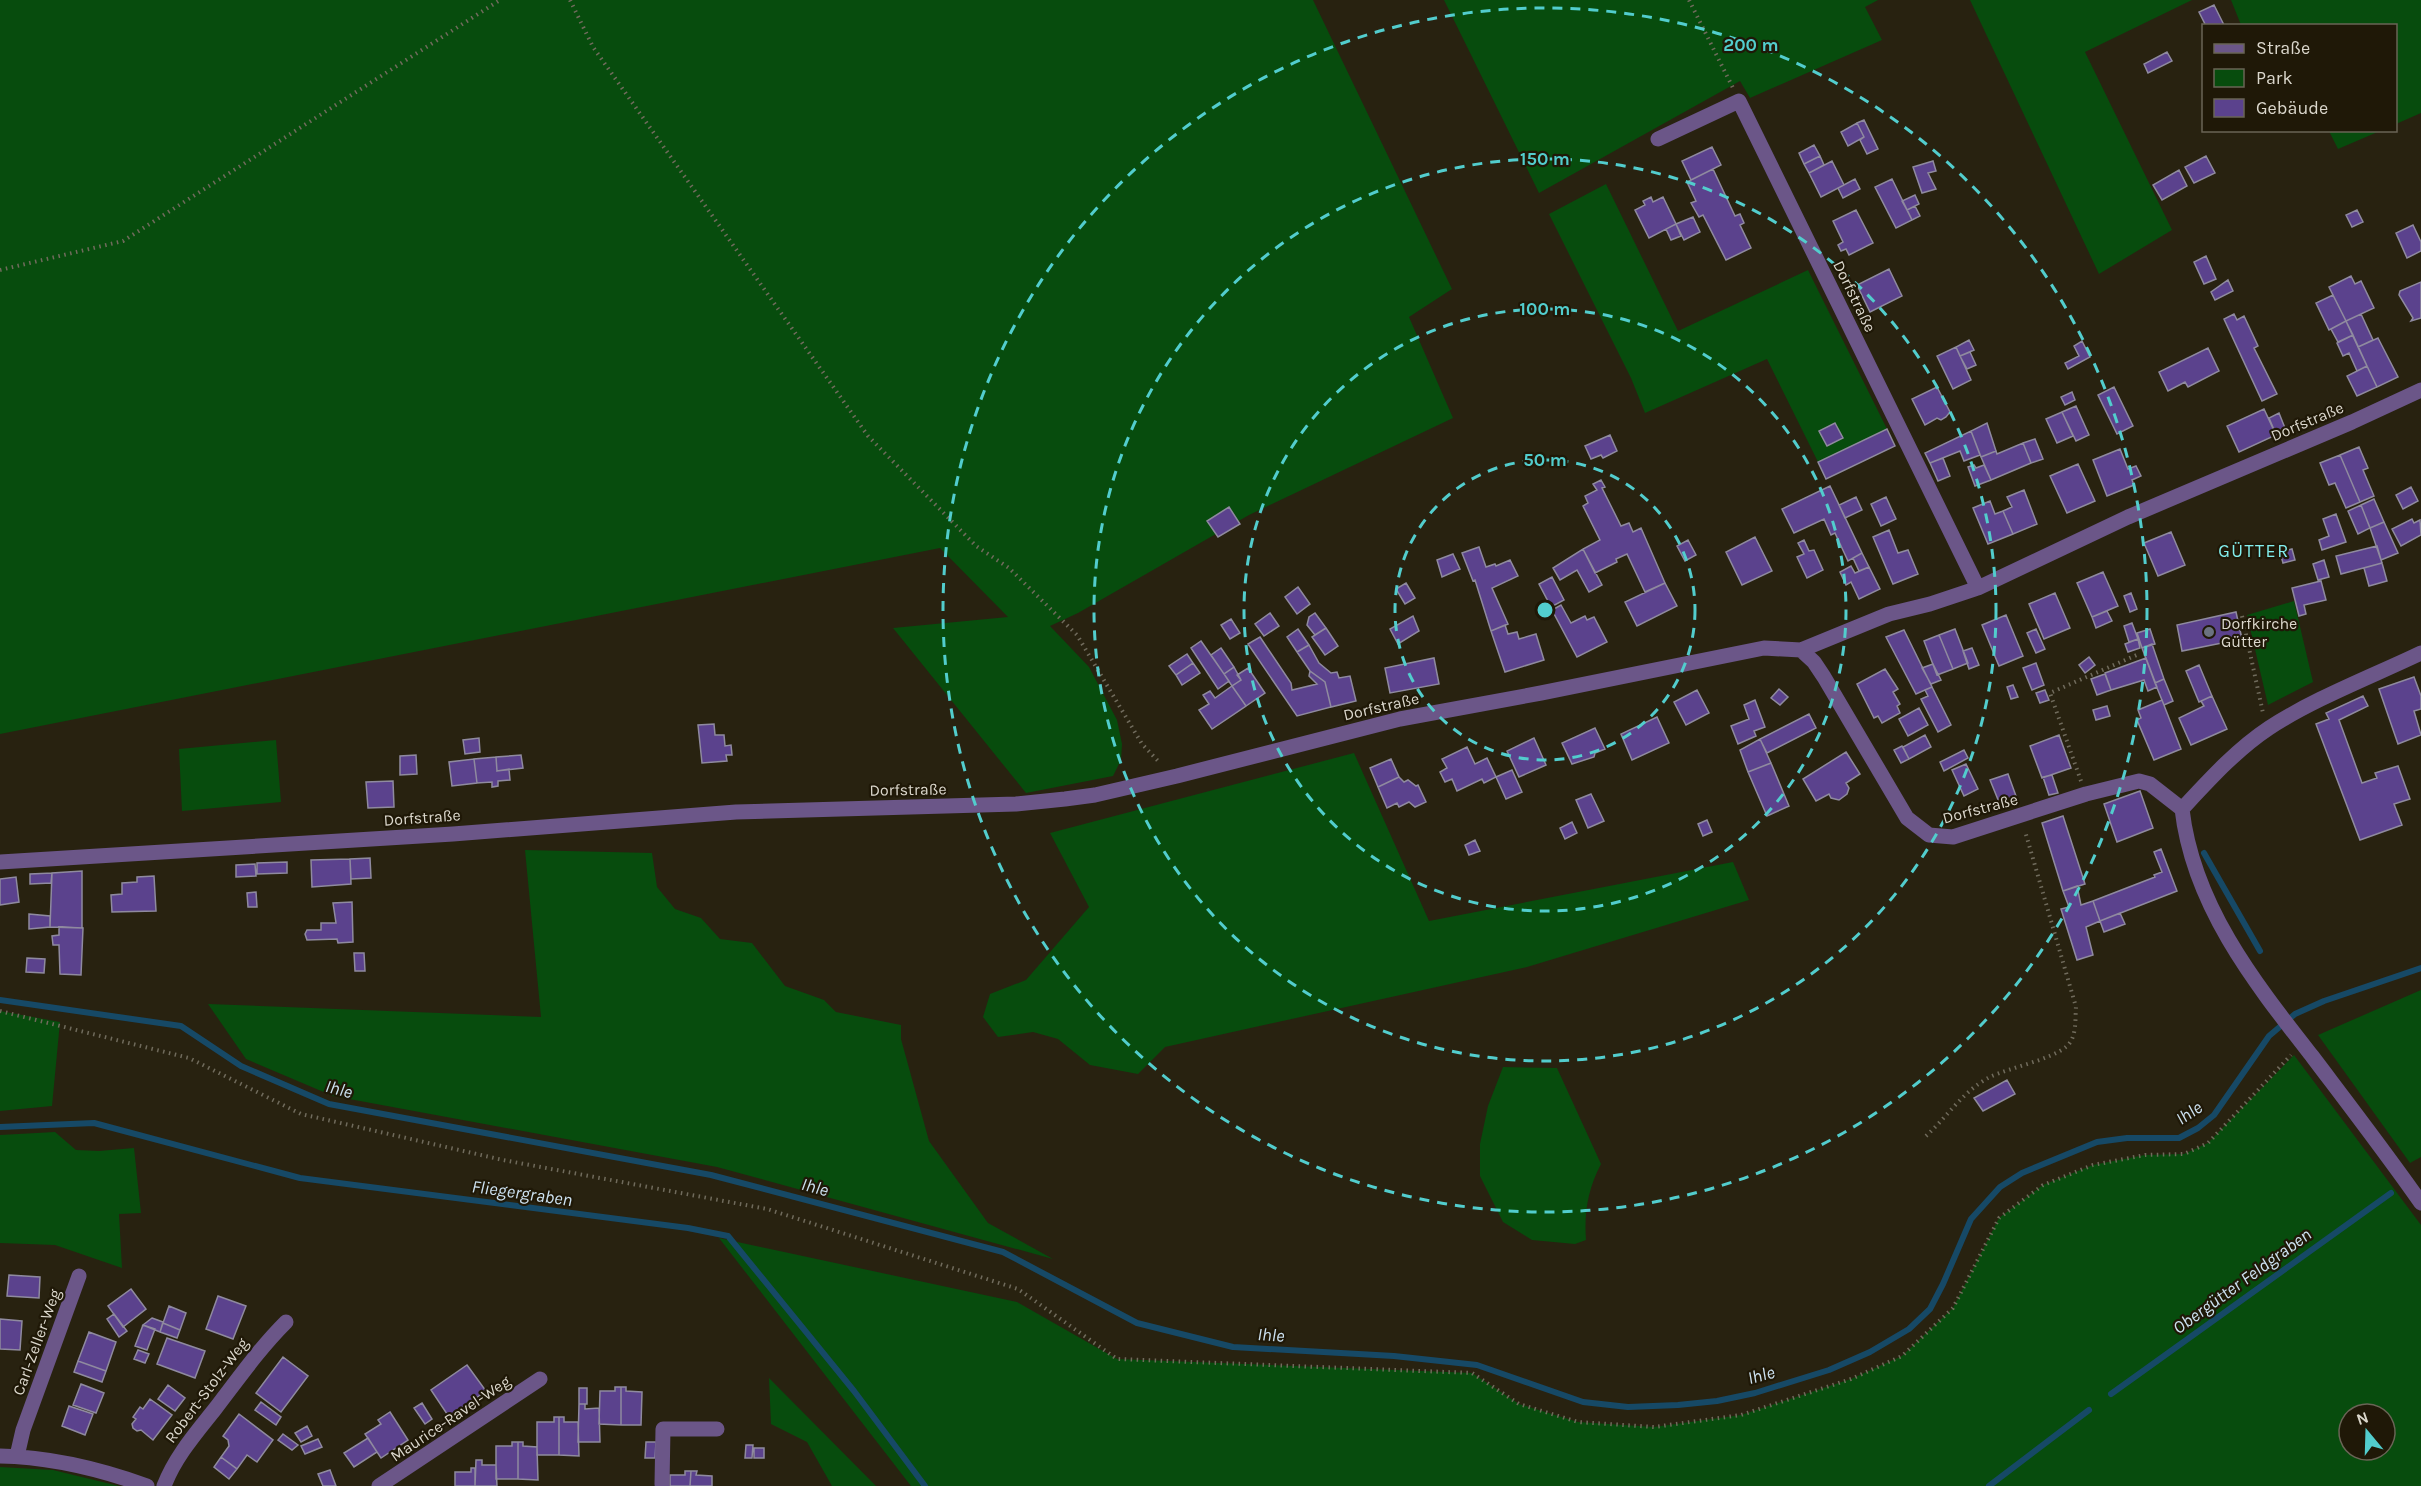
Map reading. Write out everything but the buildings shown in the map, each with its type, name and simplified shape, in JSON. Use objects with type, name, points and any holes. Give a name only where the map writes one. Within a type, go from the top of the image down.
[{"type":"street","name":"Dorfstraße","points":[[1658,138],[1739,101],[1978,588]]},
{"type":"street","name":"Dorfstraße","points":[[0,862],[453,834],[736,812],[1016,804],[1095,795],[1400,719],[1764,648],[1801,650],[1889,614],[1930,604],[1978,588],[2128,517],[2421,390]]},
{"type":"street","name":"Dorfstraße","points":[[1801,650],[1814,662],[1824,677],[1907,818],[1929,835],[1953,837],[2081,796],[2139,781],[2150,784],[2182,809]]},
{"type":"street","points":[[2421,653],[2296,712],[2269,728],[2238,752],[2182,809],[2186,838],[2217,920],[2270,1003],[2386,1152],[2421,1203]]},
{"type":"street","name":"Carl-Zeller-Weg","points":[[17,1456],[23,1430],[79,1276]]},
{"type":"street","name":"Robert-Stolz-Weg","points":[[164,1486],[169,1472],[186,1446],[265,1343],[286,1322]]},
{"type":"street","name":"Maurice-Ravel-Weg","points":[[379,1486],[540,1379]]},
{"type":"street","points":[[660,1486],[663,1429],[717,1429]]},
{"type":"street","points":[[0,1456],[52,1460],[147,1486]]},
{"type":"path","points":[[0,270],[123,241],[500,0]]},
{"type":"path","points":[[570,0],[593,47],[868,436],[976,546],[1009,568],[1077,635],[1142,744],[1158,762],[1177,776]]},
{"type":"path","points":[[1689,0],[1726,75]]},
{"type":"path","points":[[2242,616],[2262,711],[2269,728]]},
{"type":"path","points":[[2081,796],[2083,787],[2050,693],[2139,654]]},
{"type":"path","points":[[1926,1136],[1959,1101],[1987,1078],[2056,1052],[2068,1046],[2073,1036],[2076,1007],[2020,816]]},
{"type":"path","points":[[0,1011],[189,1058],[301,1114],[503,1160],[766,1209],[1018,1289],[1117,1359],[1472,1373],[1519,1404],[1578,1422],[1654,1427],[1740,1415],[1851,1379],[1902,1356],[1953,1308],[2000,1218],[2043,1185],[2093,1165],[2145,1155],[2184,1154],[2208,1143],[2300,1040]]},
{"type":"green space","points":[[0,0],[1313,0],[1452,289],[1409,317],[1453,418],[1249,515],[1078,613],[1050,626],[1089,667],[1117,720],[1122,744],[1121,760],[1113,776],[1026,793],[893,628],[1008,617],[940,548],[0,734]]},
{"type":"green space","points":[[1444,0],[1878,0],[1865,7],[1882,40],[1750,98],[1740,81],[1539,193]]},
{"type":"green space","points":[[1970,0],[2192,0],[2085,52],[2172,230],[2099,274]]},
{"type":"green space","points":[[2231,0],[2421,0],[2421,113],[2397,124],[2397,24],[2241,24]]},
{"type":"green space","points":[[2330,132],[2378,132],[2338,149]]},
{"type":"green space","points":[[1606,184],[1678,331],[1808,270],[1887,429],[1818,462],[1767,359],[1645,413],[1631,378],[1549,214]]},
{"type":"green space","points":[[2294,601],[2313,682],[2268,705],[2247,615]]},
{"type":"green space","points":[[276,740],[281,802],[182,811],[179,749]]},
{"type":"green space","points":[[1354,753],[1429,921],[1733,862],[1749,900],[1527,967],[1165,1047],[1138,1074],[1090,1065],[1058,1039],[1033,1032],[998,1037],[983,1017],[990,994],[1026,980],[1089,907],[1050,833]]},
{"type":"green space","points":[[525,850],[652,853],[657,887],[675,909],[701,918],[720,939],[752,943],[785,986],[824,1000],[836,1012],[901,1025],[901,1039],[929,1141],[988,1223],[1053,1259],[717,1167],[333,1096],[246,1059],[208,1004],[541,1017]]},
{"type":"green space","points":[[2421,990],[2421,1157],[2410,1163],[2318,1035]]},
{"type":"green space","points":[[0,1011],[60,1022],[52,1106],[0,1111]]},
{"type":"green space","points":[[2294,1055],[2421,1225],[2421,1486],[911,1486],[719,1238],[1017,1302],[1117,1359],[1472,1373],[1519,1404],[1578,1422],[1654,1427],[1741,1415],[1851,1379],[1902,1356],[1953,1308],[1999,1218],[2043,1185],[2093,1165],[2145,1155],[2184,1154],[2208,1143]]},
{"type":"green space","points":[[1503,1067],[1557,1068],[1601,1164],[1588,1201],[1586,1240],[1575,1244],[1532,1240],[1503,1222],[1480,1176],[1480,1144],[1488,1106]]},
{"type":"green space","points":[[55,1132],[76,1150],[134,1148],[141,1213],[119,1214],[122,1268],[55,1245],[0,1243],[0,1135]]},
{"type":"green space","points":[[769,1378],[876,1486],[832,1486],[807,1442],[771,1424]]},
{"type":"green space","points":[[0,1467],[53,1470],[119,1486],[0,1486]]},
{"type":"waterway","points":[[2204,853],[2260,951]]},
{"type":"waterway","name":"Ihle","points":[[0,1000],[181,1026],[241,1066],[329,1104],[711,1175],[1003,1252],[1137,1323],[1233,1347],[1394,1356],[1477,1365],[1583,1402],[1628,1407],[1717,1401],[1755,1393],[1829,1370],[1870,1352],[1909,1329],[1930,1309],[1971,1219],[2000,1187],[2022,1173],[2097,1142],[2127,1138],[2179,1138],[2198,1128],[2214,1115],[2269,1036],[2295,1014],[2324,1001],[2421,968]]},
{"type":"waterway","name":"Fliegergraben","points":[[0,1127],[94,1123],[300,1178],[688,1228],[728,1236],[854,1391],[925,1486]]},
{"type":"waterway","name":"Obergütter Feldgraben","points":[[2111,1394],[2391,1193]]},
{"type":"waterway","name":"Obergütter Feldgraben","points":[[1989,1486],[2089,1410]]},
{"type":"place","name":"Dorfkirche Gütter","points":[[2209,632]]},
{"type":"district","name":"GÜTTER","points":[[2254,551]]}]
